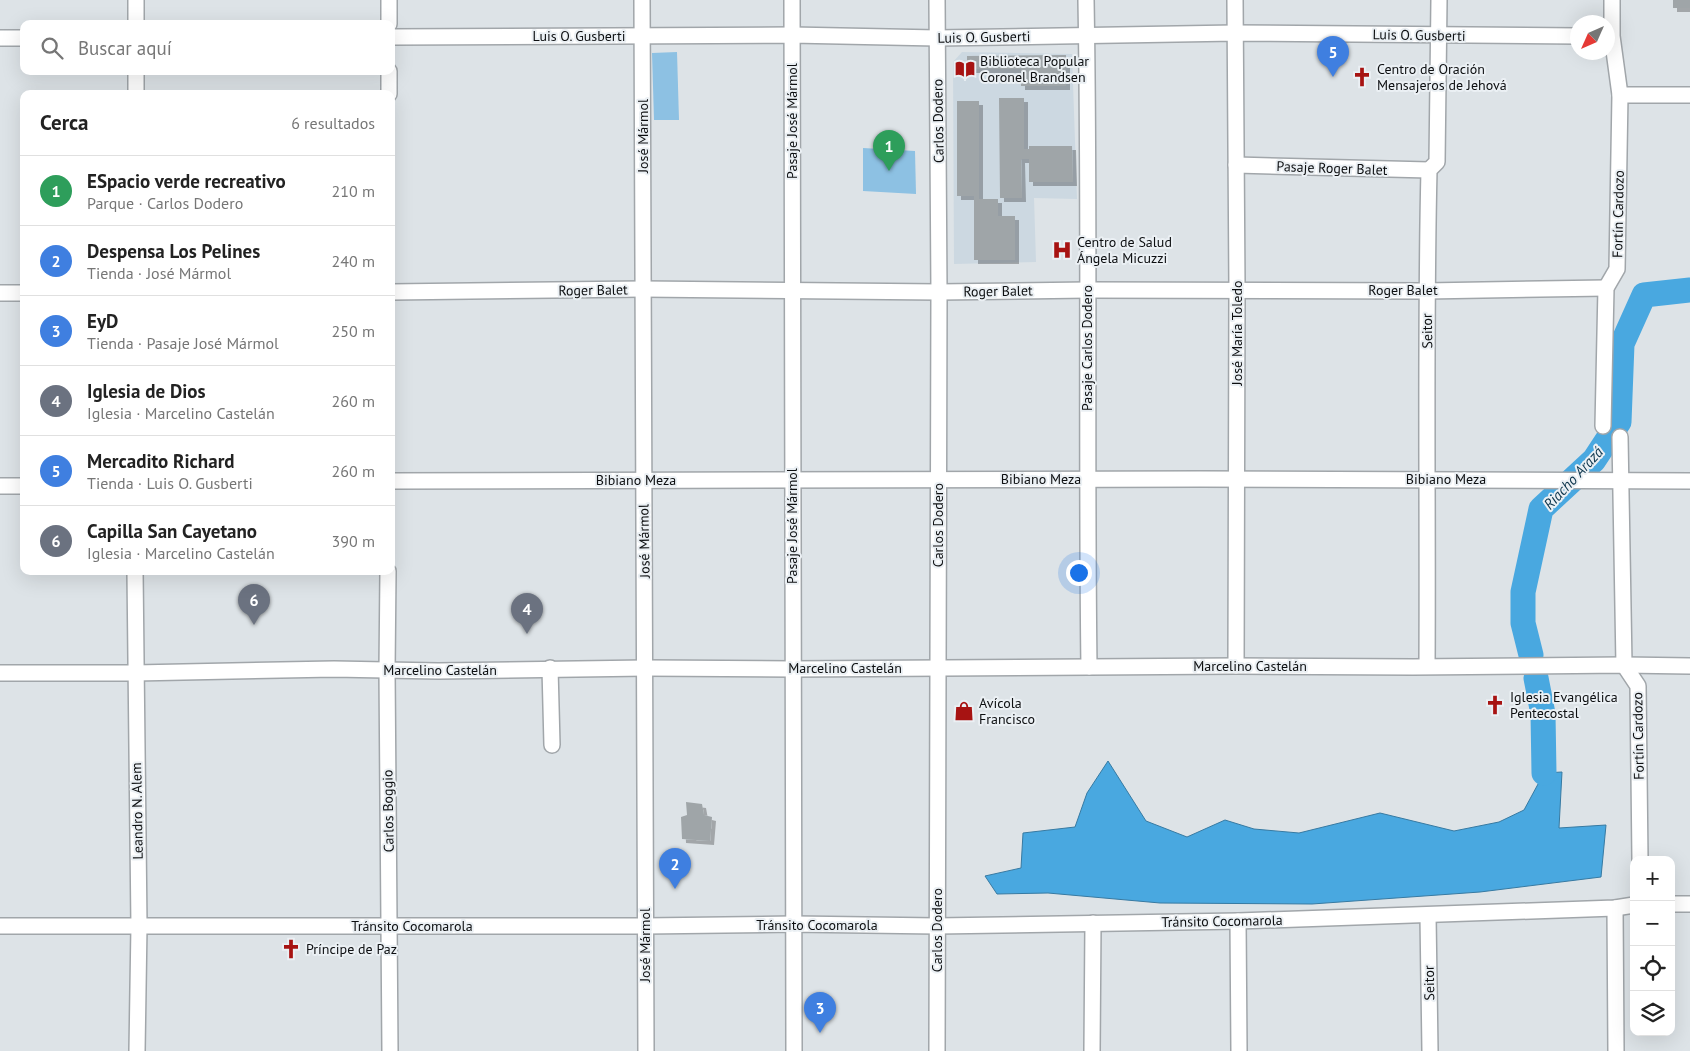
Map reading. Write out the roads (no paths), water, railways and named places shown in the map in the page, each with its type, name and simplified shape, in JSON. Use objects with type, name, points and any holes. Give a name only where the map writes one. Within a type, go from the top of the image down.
[{"type":"street","points":[[136,0],[136,20]]},
{"type":"street","points":[[389,0],[389,20]]},
{"type":"street","name":"José Mármol","points":[[642,0],[646,1051]]},
{"type":"street","name":"Pasaje José Mármol","points":[[792,0],[794,1051]]},
{"type":"street","name":"Carlos Dodero","points":[[937,0],[939,292],[937,1051]]},
{"type":"street","name":"Pasaje Carlos Dodero","points":[[1086,0],[1089,667]]},
{"type":"street","name":"José María Toledo","points":[[1235,0],[1237,289],[1236,666]]},
{"type":"street","name":"Seitor","points":[[1427,666],[1426,291],[1429,170],[1437,162],[1439,0]]},
{"type":"street","name":"Fortín Cardozo","points":[[1611,15],[1612,0]]},
{"type":"street","name":"Luis O. Gusberti","points":[[395,37],[792,35],[937,38],[1235,33],[1570,36]]},
{"type":"street","points":[[0,38],[20,38]]},
{"type":"street","name":"Fortín Cardozo","points":[[1603,426],[1606,288],[1617,270],[1620,95],[1614,60]]},
{"type":"street","points":[[136,75],[136,90]]},
{"type":"street","points":[[389,75],[389,90]]},
{"type":"street","points":[[1620,95],[1690,95]]},
{"type":"street","name":"Pasaje Roger Balet","points":[[1236,165],[1429,170]]},
{"type":"street","name":"Roger Balet","points":[[395,292],[643,289],[939,292],[1237,289],[1426,291],[1606,288]]},
{"type":"street","points":[[0,293],[20,293]]},
{"type":"street","points":[[1620,437],[1624,665]]},
{"type":"street","name":"Bibiano Meza","points":[[395,481],[1087,478],[1593,479],[1690,481]]},
{"type":"street","points":[[0,486],[20,486]]},
{"type":"street","name":"Leandro N. Alem","points":[[135,575],[139,926],[137,1051]]},
{"type":"street","name":"Carlos Boggio","points":[[388,575],[390,1051]]},
{"type":"street","name":"Fortín Cardozo","points":[[1624,665],[1638,686],[1640,856]]},
{"type":"street","name":"Marcelino Castelán","points":[[0,673],[135,673],[324,669],[438,671],[550,668],[1690,666]]},
{"type":"street","points":[[550,668],[552,745]]},
{"type":"street","points":[[1675,904],[1690,904]]},
{"type":"street","name":"Tránsito Cocomarola","points":[[0,926],[645,926],[794,924],[937,926],[1428,916],[1615,908],[1630,906]]},
{"type":"street","points":[[1615,908],[1616,1051]]},
{"type":"street","name":"Seitor","points":[[1428,916],[1430,1051]]},
{"type":"street","points":[[1238,921],[1239,1051]]},
{"type":"street","points":[[1092,1051],[1093,923]]},
{"type":"waterway","name":"Riacho Arazá","points":[[1531,655],[1523,623],[1523,592],[1541,509],[1594,460],[1619,422],[1622,344],[1644,295],[1690,290]]},
{"type":"waterway","name":"Riacho Arazá","points":[[1536,678],[1543,714],[1544,773]]},
{"type":"place","name":"Biblioteca Popular Coronel Brandsen","points":[[965,69]]},
{"type":"place","name":"Mercadito Richard","points":[[1333,77]]},
{"type":"place","name":"Centro de Oración Mensajeros de Jehová","points":[[1362,77]]},
{"type":"place","name":"ESpacio verde recreativo","points":[[889,171]]},
{"type":"place","name":"Centro de Salud Ángela Micuzzi","points":[[1062,250]]},
{"type":"place","name":"Capilla San Cayetano","points":[[254,625]]},
{"type":"place","name":"Iglesia de Dios","points":[[527,634]]},
{"type":"place","name":"Iglesia Evangélica Pentecostal","points":[[1495,705]]},
{"type":"place","name":"Avícola Francisco","points":[[964,711]]},
{"type":"place","name":"Despensa Los Pelines","points":[[675,889]]},
{"type":"place","name":"Príncipe de Paz","points":[[291,949]]},
{"type":"place","name":"EyD","points":[[820,1033]]}]
